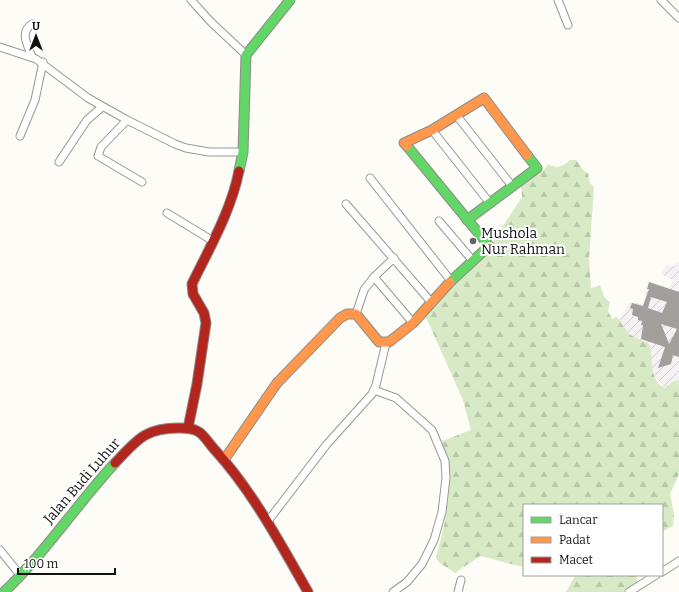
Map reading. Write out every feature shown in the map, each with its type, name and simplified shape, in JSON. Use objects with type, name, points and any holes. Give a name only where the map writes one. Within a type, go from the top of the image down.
[{"type":"street","points":[[191,0],[210,21],[246,55]]},
{"type":"street","points":[[188,428],[196,389],[206,324],[202,307],[197,301],[191,288],[230,203],[243,152],[246,55],[290,0]]},
{"type":"street","points":[[558,0],[568,25]]},
{"type":"street","points":[[661,0],[679,18]]},
{"type":"street","points":[[32,24],[26,28],[24,33],[32,57]]},
{"type":"street","points":[[0,47],[43,62],[66,83],[102,106],[126,120],[186,148],[209,152],[243,152]]},
{"type":"street","points":[[20,136],[35,100],[43,62]]},
{"type":"street","points":[[224,460],[277,383],[334,323],[347,314],[356,314],[379,342],[386,343],[392,341],[413,323],[452,281],[489,246],[467,220],[404,143],[457,116],[484,98],[537,168],[489,202],[467,220]]},
{"type":"street","points":[[59,162],[87,120],[102,106]]},
{"type":"street","points":[[457,116],[512,186]]},
{"type":"street","points":[[126,120],[101,147],[98,154],[103,160],[142,182]]},
{"type":"street","points":[[432,130],[489,202]]},
{"type":"street","points":[[370,178],[452,281]]},
{"type":"street","points":[[346,204],[432,303]]},
{"type":"street","points":[[167,213],[213,241]]},
{"type":"street","points":[[439,221],[473,261]]},
{"type":"street","points":[[356,314],[364,290],[374,277],[394,258]]},
{"type":"street","points":[[374,277],[413,323]]},
{"type":"street","points":[[268,521],[327,444],[374,390],[386,343]]},
{"type":"street","points":[[374,390],[396,398],[432,430],[445,461],[446,478],[442,512],[434,540],[422,564],[407,582],[393,592]]},
{"type":"street","name":"Jalan Budi Luhur","points":[[4,592],[21,576],[90,490],[130,446],[144,435],[154,430],[165,428],[188,428],[199,432],[214,446],[268,521],[308,592]]},
{"type":"street","points":[[0,550],[21,576]]},
{"type":"street","points":[[663,571],[679,561]]},
{"type":"street","points":[[629,592],[654,576]]},
{"type":"street","points":[[458,592],[461,580]]},
{"type":"shaded area","points":[[679,262],[679,380],[674,381],[665,388],[656,379],[652,371],[650,345],[629,334],[619,320],[628,304],[632,302],[643,303],[649,282],[669,288],[673,280],[661,274],[667,265],[674,266]]},
{"type":"green space","points":[[570,160],[576,160],[584,171],[588,173],[590,183],[594,187],[589,260],[591,288],[600,286],[605,298],[610,302],[608,311],[612,319],[617,317],[629,334],[650,345],[654,375],[660,385],[665,388],[674,381],[679,380],[679,474],[670,494],[674,514],[673,526],[663,531],[663,504],[523,504],[523,567],[480,556],[455,573],[440,563],[436,558],[444,527],[449,486],[446,457],[442,441],[471,430],[463,400],[425,315],[490,249],[495,238],[522,197],[521,184],[541,169],[544,170],[548,164],[557,167]]},
{"type":"green space","points":[[575,576],[637,576],[637,583],[624,592],[566,592]]},
{"type":"building","points":[[649,282],[679,292],[679,357],[673,355],[671,364],[658,368],[665,347],[641,339],[643,325],[641,325],[642,321],[638,320],[638,317],[632,315],[633,309],[630,308],[632,303],[643,306],[649,289],[647,289]],"holes":[[[651,297],[667,302],[662,313],[648,308]],[[661,324],[677,329],[669,344],[668,341]]]},
{"type":"traffic: fast","points":[[239,171],[243,152],[246,55],[290,0]]},
{"type":"traffic: fast","points":[[407,146],[489,246],[450,282]]},
{"type":"traffic: fast","points":[[467,220],[537,168],[527,155]]},
{"type":"traffic: fast","points":[[4,592],[47,545],[115,463]]},
{"type":"traffic: slow","points":[[407,146],[404,143],[432,130],[484,98],[527,155]]},
{"type":"traffic: slow","points":[[224,460],[277,383],[340,318],[347,314],[356,314],[379,342],[389,342],[413,323],[450,282]]},
{"type":"traffic: jam","points":[[188,428],[197,384],[206,323],[204,313],[193,294],[192,284],[213,243],[225,215],[239,171]]},
{"type":"traffic: jam","points":[[115,463],[142,437],[157,430],[186,428],[199,432],[229,466],[254,500],[308,592]]},
{"type":"place","name":"Mushola Nur Rahman","points":[[473,241]]}]
